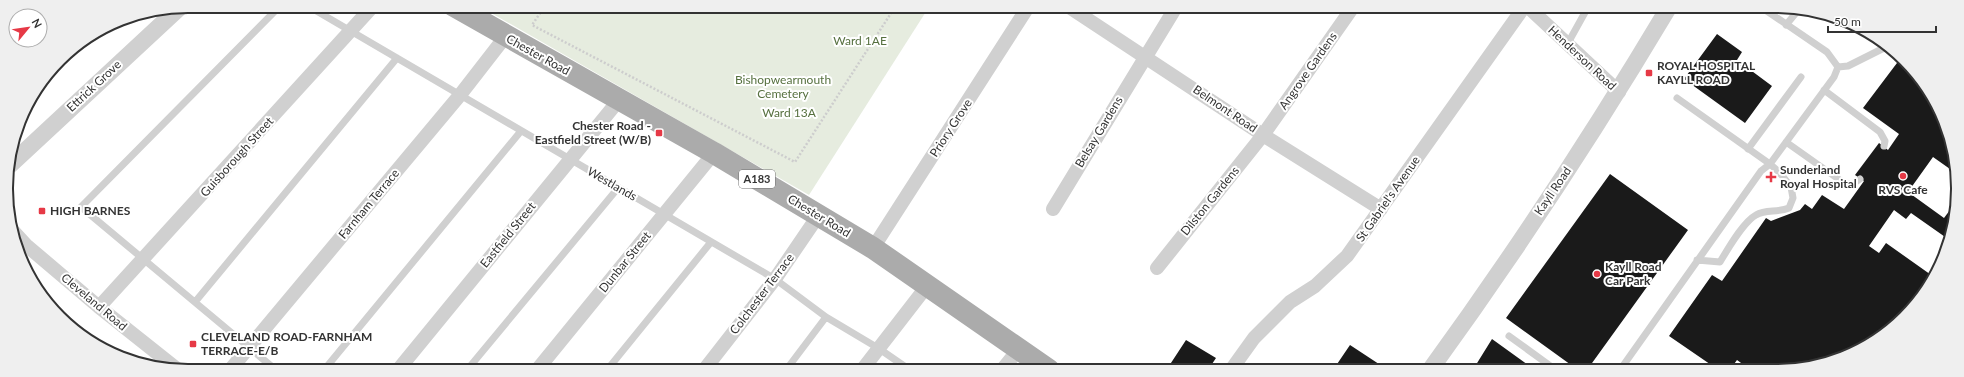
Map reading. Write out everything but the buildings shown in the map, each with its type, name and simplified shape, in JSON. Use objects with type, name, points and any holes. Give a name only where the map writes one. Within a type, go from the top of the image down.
[{"type":"main road","name":"Chester Road","points":[[466,13],[505,37],[714,154],[873,248],[1040,364]]},
{"type":"street","name":"Guisborough Street","points":[[99,307],[367,13]]},
{"type":"street","name":"Priory Grove","points":[[873,248],[1024,13]]},
{"type":"street","name":"Belmont Road","points":[[1079,13],[1145,55],[1263,135],[1381,209]]},
{"type":"street","name":"Belsay Gardens","points":[[1053,209],[1145,55],[1172,13]]},
{"type":"street","name":"Angrove Gardens","points":[[1263,135],[1349,13]]},
{"type":"street","name":"St Gabriel's Avenue","points":[[1235,364],[1254,338],[1290,302],[1315,286],[1348,256],[1520,13]]},
{"type":"street","name":"Henderson Road","points":[[1535,13],[1619,92]]},
{"type":"street","name":"Kayll Road","points":[[1434,364],[1474,309],[1619,92],[1666,13]]},
{"type":"street","name":"Ettrick Grove","points":[[16,160],[173,14]]},
{"type":"street","name":"Farnham Terrace","points":[[235,364],[460,95],[505,37]]},
{"type":"street","name":"Eastfield Street","points":[[403,364],[619,100]]},
{"type":"street","name":"Dilston Gardens","points":[[1157,268],[1263,135]]},
{"type":"street","name":"Dunbar Street","points":[[542,364],[714,154]]},
{"type":"street","name":"Colchester Terrace","points":[[709,364],[775,279],[818,216]]},
{"type":"street","name":"Cleveland Road","points":[[24,251],[99,307],[167,362]]},
{"type":"street","points":[[866,364],[927,286]]},
{"type":"street","points":[[1007,364],[1019,349]]},
{"type":"lane","points":[[269,364],[81,207],[273,13]]},
{"type":"lane","name":"Westlands","points":[[320,13],[775,279],[826,317],[878,348],[901,364]]},
{"type":"lane","points":[[1568,43],[1585,13]]},
{"type":"lane","points":[[1768,13],[1827,52],[1838,67]]},
{"type":"lane","points":[[1786,25],[1795,14]]},
{"type":"lane","points":[[1838,67],[1848,66],[1882,49]]},
{"type":"lane","points":[[195,302],[397,58]]},
{"type":"lane","points":[[1624,364],[1761,171],[1770,164],[1834,77],[1838,67]]},
{"type":"lane","points":[[1748,149],[1801,77]]},
{"type":"lane","points":[[1824,90],[1880,132],[1885,141],[1884,146]]},
{"type":"lane","points":[[1676,98],[1770,164],[1791,187],[1793,198],[1789,208],[1780,212],[1764,212],[1749,220],[1720,262],[1698,260]]},
{"type":"lane","points":[[329,364],[521,131]]},
{"type":"lane","points":[[1786,142],[1844,183],[1853,184],[1860,179]]},
{"type":"lane","points":[[472,364],[618,188]]},
{"type":"lane","points":[[612,364],[712,242]]},
{"type":"lane","points":[[791,364],[826,317]]},
{"type":"lane","points":[[1509,336],[1548,364]]},
{"type":"path","points":[[540,13],[532,25],[795,162],[891,13]]},
{"type":"green space","name":"Bishopwearmouth Cemetery","points":[[491,13],[925,13],[809,195]]},
{"type":"place","name":"ROYAL HOSPITAL KAYLL ROAD","points":[[1649,73]]},
{"type":"place","name":"Chester Road - Eastfield Street (W/B)","points":[[659,133]]},
{"type":"place","name":"RVS Cafe","points":[[1903,176]]},
{"type":"place","name":"Sunderland Royal Hospital","points":[[1771,177]]},
{"type":"place","name":"HIGH BARNES","points":[[42,211]]},
{"type":"place","name":"Kayll Road Car Park","points":[[1597,274]]},
{"type":"place","name":"CLEVELAND ROAD-FARNHAM TERRACE-E/B","points":[[193,344]]},
{"type":"park label","name":"Ward 1AE","points":[[860,41]]},
{"type":"park label","name":"Ward 13A","points":[[789,113]]}]
